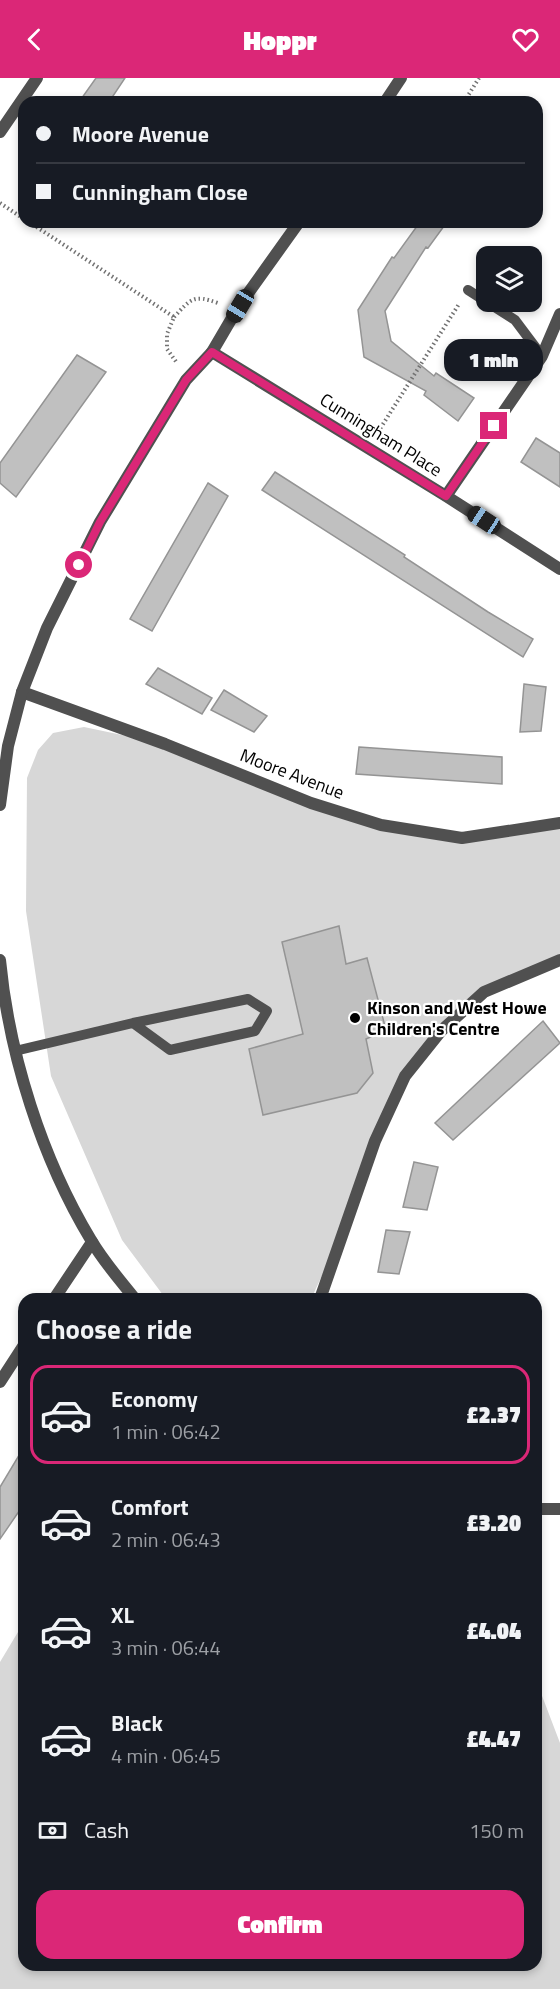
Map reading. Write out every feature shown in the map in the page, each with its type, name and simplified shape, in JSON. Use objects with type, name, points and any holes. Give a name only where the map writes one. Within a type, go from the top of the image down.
[{"type":"street","points":[[25,96],[37,78]]},
{"type":"street","points":[[389,96],[401,78]]},
{"type":"street","points":[[0,132],[18,106]]},
{"type":"street","points":[[0,805],[8,746],[22,692],[47,628],[100,522],[186,380],[212,352],[240,306],[295,228]]},
{"type":"street","points":[[446,496],[542,356],[560,314]]},
{"type":"street","name":"Cunningham Place","points":[[212,352],[560,569]]},
{"type":"street","name":"Moore Avenue","points":[[22,692],[165,744],[311,803],[381,825],[462,838],[560,823]]},
{"type":"street","points":[[0,960],[15,1051],[33,1112],[62,1186],[92,1242],[130,1293]]},
{"type":"street","points":[[322,1293],[375,1141],[405,1077],[441,1031],[484,992],[560,960]]},
{"type":"street","points":[[58,1293],[92,1242]]},
{"type":"street","points":[[0,1382],[18,1354]]},
{"type":"street","points":[[542,1509],[560,1509]]},
{"type":"lane","points":[[468,290],[515,320],[542,356]]},
{"type":"lane","points":[[15,1051],[133,1023],[248,999],[267,1011],[255,1031],[170,1050],[133,1023]]},
{"type":"path","points":[[468,96],[479,78]]},
{"type":"path","points":[[0,203],[18,215]]},
{"type":"path","points":[[37,228],[174,317]]},
{"type":"path","points":[[368,448],[468,290]]},
{"type":"path","points":[[186,380],[175,358],[167,349],[167,334],[174,317],[190,300],[203,297],[218,303],[240,306]]},
{"type":"shaded area","points":[[84,727],[165,744],[311,803],[462,838],[560,823],[560,960],[484,992],[405,1076],[343,1231],[314,1293],[162,1293],[122,1240],[51,1076],[26,911],[27,778],[38,750],[53,733]]},
{"type":"shaded area","points":[[18,1632],[18,1971],[542,1971],[542,1696],[560,1743],[560,1989],[0,1989],[0,1662]]},
{"type":"building","points":[[96,78],[125,78],[113,96],[83,96]]},
{"type":"building","points":[[416,228],[443,228],[428,248],[426,247],[385,311],[391,341],[434,376],[436,373],[474,398],[458,421],[424,395],[426,391],[364,357],[358,310],[392,257],[394,258]]},
{"type":"building","points":[[77,355],[106,372],[16,497],[0,483],[0,463]]},
{"type":"building","points":[[536,438],[560,453],[560,487],[521,462]]},
{"type":"building","points":[[275,472],[533,639],[523,657],[262,490]]},
{"type":"building","points":[[208,483],[228,496],[152,631],[130,619]]},
{"type":"building","points":[[158,668],[212,698],[202,714],[146,684]]},
{"type":"building","points":[[524,684],[546,687],[541,731],[520,732]]},
{"type":"building","points":[[224,690],[267,716],[254,732],[211,710]]},
{"type":"building","points":[[359,747],[502,757],[502,784],[356,774]]},
{"type":"building","name":"Kinson and West Howe Children's Centre","points":[[339,926],[346,964],[367,958],[386,1030],[366,1039],[373,1073],[357,1093],[263,1115],[249,1049],[303,1034],[282,942]]},
{"type":"building","points":[[543,1021],[560,1043],[453,1140],[435,1123]]},
{"type":"building","points":[[414,1162],[438,1167],[427,1210],[403,1207]]},
{"type":"building","points":[[386,1230],[410,1232],[399,1274],[378,1272]]},
{"type":"building","points":[[18,1457],[18,1513],[0,1539],[0,1487]]},
{"type":"place","name":"Kinson and West Howe Children's Centre","points":[[355,1018]]},
{"type":"route","points":[[79,565],[100,522],[186,380],[212,352],[446,496],[494,426]]}]
